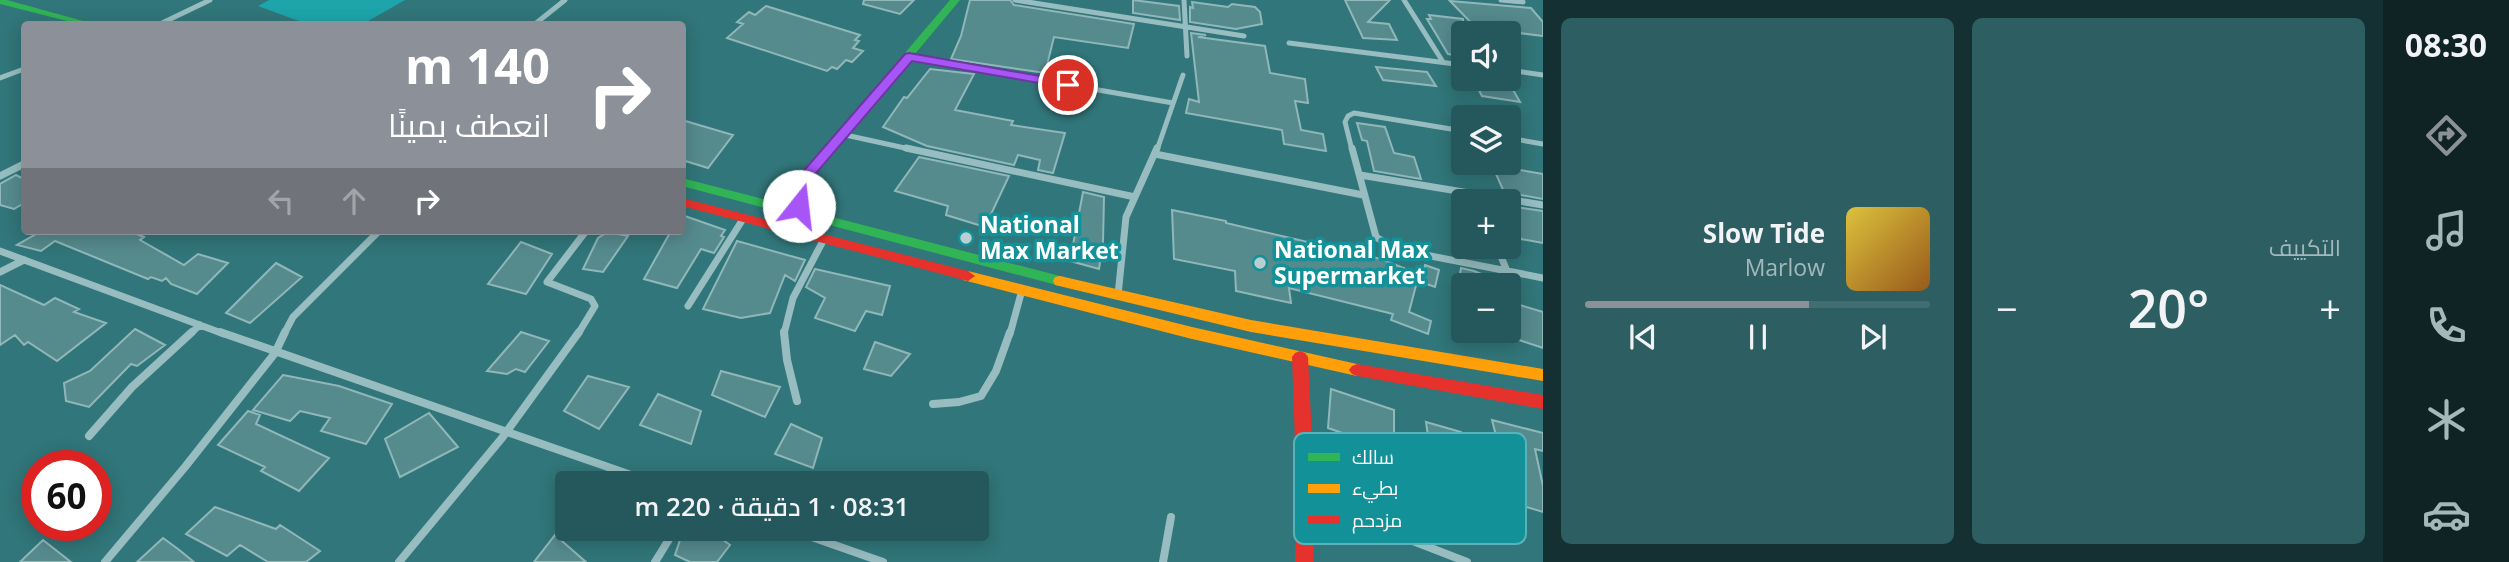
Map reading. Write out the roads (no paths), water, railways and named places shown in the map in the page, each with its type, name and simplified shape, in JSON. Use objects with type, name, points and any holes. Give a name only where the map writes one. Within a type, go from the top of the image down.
[{"type":"main road","points":[[762,204],[785,195],[805,178],[955,0]]},
{"type":"main road","points":[[0,1],[77,21]]},
{"type":"main road","points":[[0,13],[31,21]]},
{"type":"main road","points":[[803,214],[798,196],[805,178]]},
{"type":"main road","points":[[686,183],[1118,296],[1263,328],[1543,375]]},
{"type":"main road","points":[[686,203],[1022,290],[1300,356],[1495,396],[1543,402]]},
{"type":"main road","points":[[1300,356],[1303,433]]},
{"type":"main road","points":[[1304,562],[1305,544]]},
{"type":"street","points":[[166,21],[210,0]]},
{"type":"street","points":[[539,21],[565,0]]},
{"type":"street","points":[[1016,0],[1244,36]]},
{"type":"street","points":[[1184,0],[1187,56]]},
{"type":"street","points":[[1404,0],[1443,62]]},
{"type":"street","points":[[1501,0],[1523,2]]},
{"type":"street","points":[[1289,43],[1451,63]]},
{"type":"street","points":[[909,57],[1173,103]]},
{"type":"street","points":[[0,78],[21,70]]},
{"type":"street","points":[[1521,72],[1543,75]]},
{"type":"street","points":[[1118,296],[1126,217],[1155,154],[1183,75]]},
{"type":"street","points":[[1451,129],[1350,114],[1345,122],[1376,237],[1395,249],[1543,278]]},
{"type":"street","points":[[840,134],[1135,197]]},
{"type":"street","points":[[1521,140],[1543,144]]},
{"type":"street","points":[[1155,154],[1363,195]]},
{"type":"street","points":[[0,176],[21,166]]},
{"type":"street","points":[[1360,175],[1451,193]]},
{"type":"street","points":[[1521,203],[1543,205]]},
{"type":"street","points":[[688,306],[743,219]]},
{"type":"street","points":[[105,562],[186,467],[275,353],[293,317],[375,235]]},
{"type":"street","points":[[399,562],[509,433],[595,306],[591,299],[547,282],[583,235]]},
{"type":"street","points":[[797,401],[785,335],[786,324],[797,289],[824,239]]},
{"type":"street","points":[[0,251],[275,353],[619,471]]},
{"type":"street","points":[[1502,259],[1507,271]]},
{"type":"street","points":[[0,272],[24,260]]},
{"type":"street","points":[[933,404],[981,396],[994,378],[1007,347],[1022,290]]},
{"type":"street","points":[[89,436],[132,387],[200,325]]},
{"type":"street","points":[[1163,562],[1171,517]]},
{"type":"street","points":[[654,562],[668,541]]},
{"type":"street","points":[[823,541],[883,562]]},
{"type":"street","points":[[1420,544],[1467,562]]},
{"type":"place","name":"National Max Market","points":[[966,238]]},
{"type":"place","name":"National Max Supermarket","points":[[1260,263]]}]
